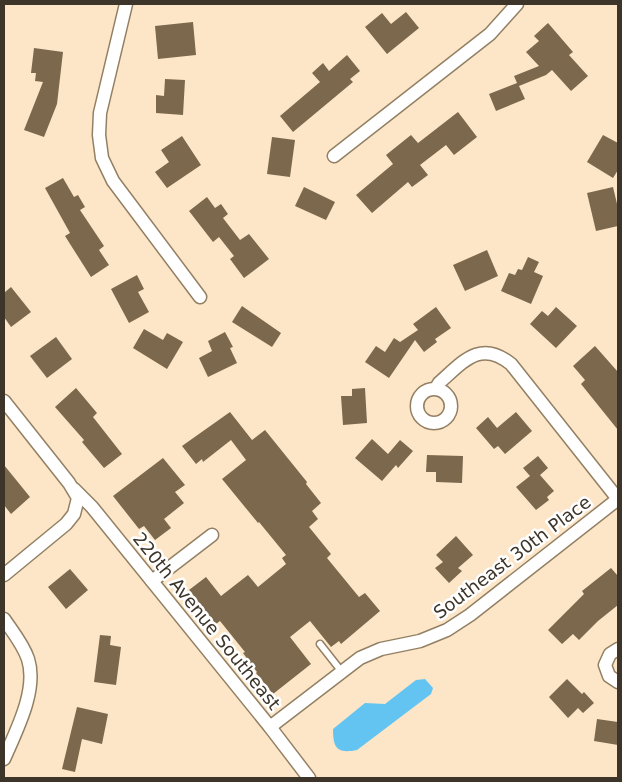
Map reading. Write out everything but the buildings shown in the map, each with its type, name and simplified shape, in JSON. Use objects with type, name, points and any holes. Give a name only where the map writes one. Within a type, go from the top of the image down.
[{"type":"street","points":[[126,4],[100,112],[99,135],[102,158],[113,181],[200,297]]},
{"type":"street","points":[[334,156],[490,34],[517,4]]},
{"type":"street","points":[[436,388],[439,383],[469,357],[478,353],[489,352],[500,356],[510,364],[618,499]]},
{"type":"street","name":"220th Avenue Southeast","points":[[4,401],[74,489],[92,507],[152,581],[309,778]]},
{"type":"street","name":"220th Avenue Southeast","points":[[4,574],[66,524],[77,507],[78,498],[74,489]]},
{"type":"street","name":"Southeast 30th Place","points":[[270,727],[360,658],[381,649],[420,641],[447,630],[618,499]]},
{"type":"street","points":[[152,581],[212,535]]},
{"type":"street","points":[[4,619],[28,659],[30,673],[29,690],[21,719],[4,758]]},
{"type":"street","points":[[618,649],[610,654],[605,665],[609,676],[618,682]]},
{"type":"lane","points":[[320,644],[342,672]]},
{"type":"water","points":[[425,679],[433,688],[431,694],[357,750],[345,751],[335,745],[333,729],[365,703],[385,704],[416,680]]}]
